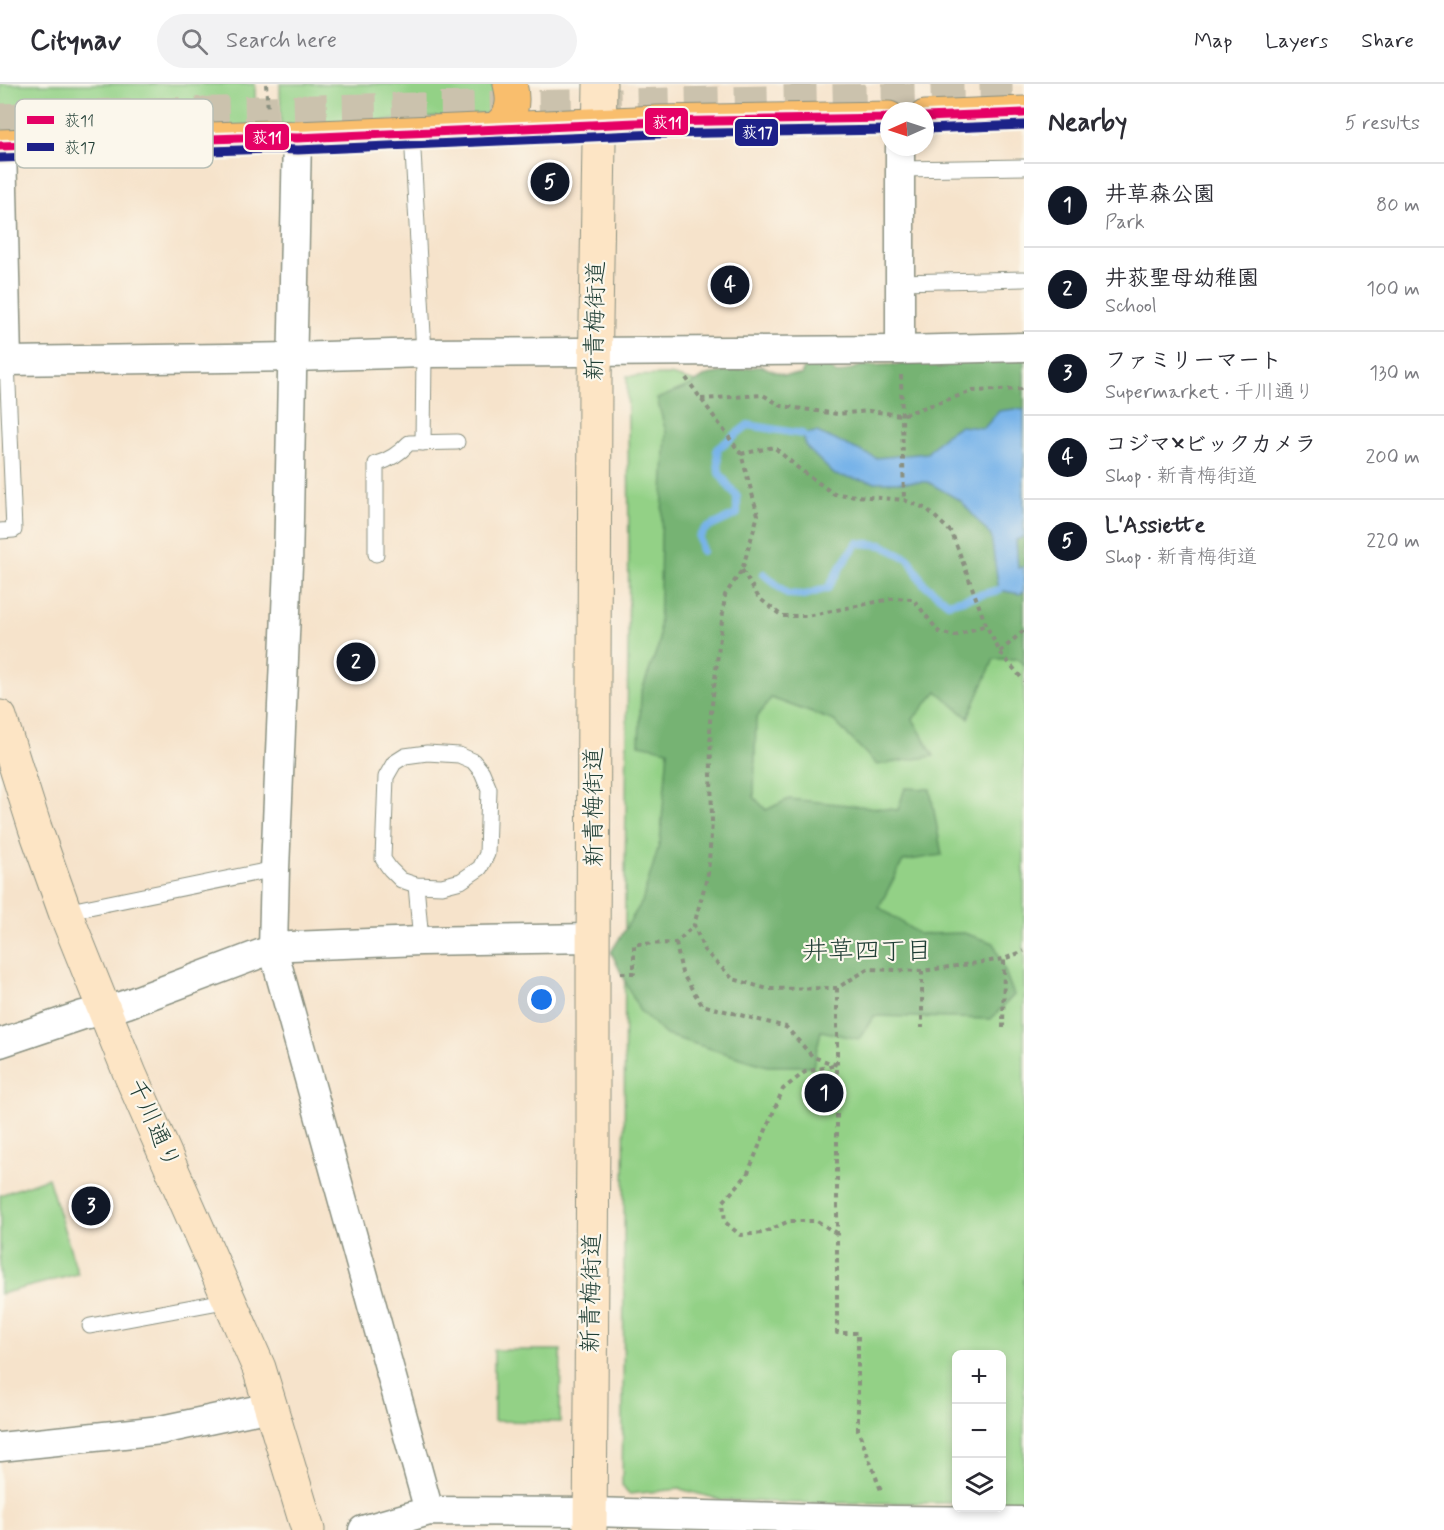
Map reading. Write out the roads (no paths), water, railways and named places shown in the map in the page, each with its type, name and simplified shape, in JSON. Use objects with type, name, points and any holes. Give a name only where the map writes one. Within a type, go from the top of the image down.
[{"type":"main road","points":[[495,129],[504,123],[510,114],[513,94],[510,84]]},
{"type":"main road","name":"新青梅街道","points":[[590,1521],[596,352],[600,84]]},
{"type":"main road","points":[[934,117],[1024,113]]},
{"type":"main road","points":[[213,139],[297,138],[670,122],[880,118]]},
{"type":"main road","name":"千川通り","points":[[0,717],[35,828],[65,912],[130,1074],[259,1368],[308,1530]]},
{"type":"street","points":[[297,138],[288,565],[273,949],[429,1511]]},
{"type":"street","points":[[1,146],[3,363],[424,353],[1024,347]]},
{"type":"street","points":[[900,158],[900,350]]},
{"type":"street","points":[[0,1043],[83,1015],[105,1011],[273,949],[291,946],[421,941],[593,938]]},
{"type":"street","points":[[0,1447],[161,1430],[270,1407]]},
{"type":"street","points":[[363,1530],[429,1511],[590,1521],[892,1525],[1024,1521]]},
{"type":"lane","points":[[412,133],[424,353],[423,443]]},
{"type":"lane","points":[[900,158],[1024,167]]},
{"type":"lane","points":[[900,282],[1024,279]]},
{"type":"lane","points":[[0,531],[14,530],[3,363]]},
{"type":"lane","points":[[376,554],[376,464],[387,461],[401,452],[409,443],[457,442]]},
{"type":"lane","points":[[427,753],[459,755],[473,761],[482,772],[489,789],[487,854],[480,868],[461,881],[442,886],[416,885],[401,880],[383,859],[386,777],[394,763],[405,756],[427,753]]},
{"type":"lane","points":[[65,912],[275,869]]},
{"type":"lane","points":[[416,885],[421,941]]},
{"type":"lane","points":[[90,1326],[230,1300]]},
{"type":"water","points":[[1024,410],[1024,537],[1016,540],[1018,568],[1024,567],[1024,591],[1020,594],[999,590],[991,536],[961,501],[928,482],[875,482],[835,475],[807,448],[802,434],[817,432],[876,458],[927,453],[945,435],[959,426],[984,428],[999,411]]},
{"type":"waterway","points":[[702,551],[699,537],[705,529],[737,514],[737,497],[719,473],[717,449],[748,425],[802,434]]},
{"type":"waterway","points":[[764,574],[787,594],[805,595],[828,588],[857,543],[882,545],[909,559],[923,583],[948,603],[999,590]]},
{"type":"tunnel","points":[[213,113],[1024,97]]},
{"type":"tunnel","points":[[0,120],[15,119]]},
{"type":"place","name":"L'Assiette","points":[[550,182]]},
{"type":"place","name":"コジマ×ビックカメラ","points":[[730,285]]},
{"type":"place","name":"井荻聖母幼稚園","points":[[356,662]]},
{"type":"place","name":"井草森公園","points":[[824,1093]]},
{"type":"place","name":"ファミリーマート","points":[[91,1206]]},
{"type":"district","name":"井草四丁目","points":[[867,952]]}]
